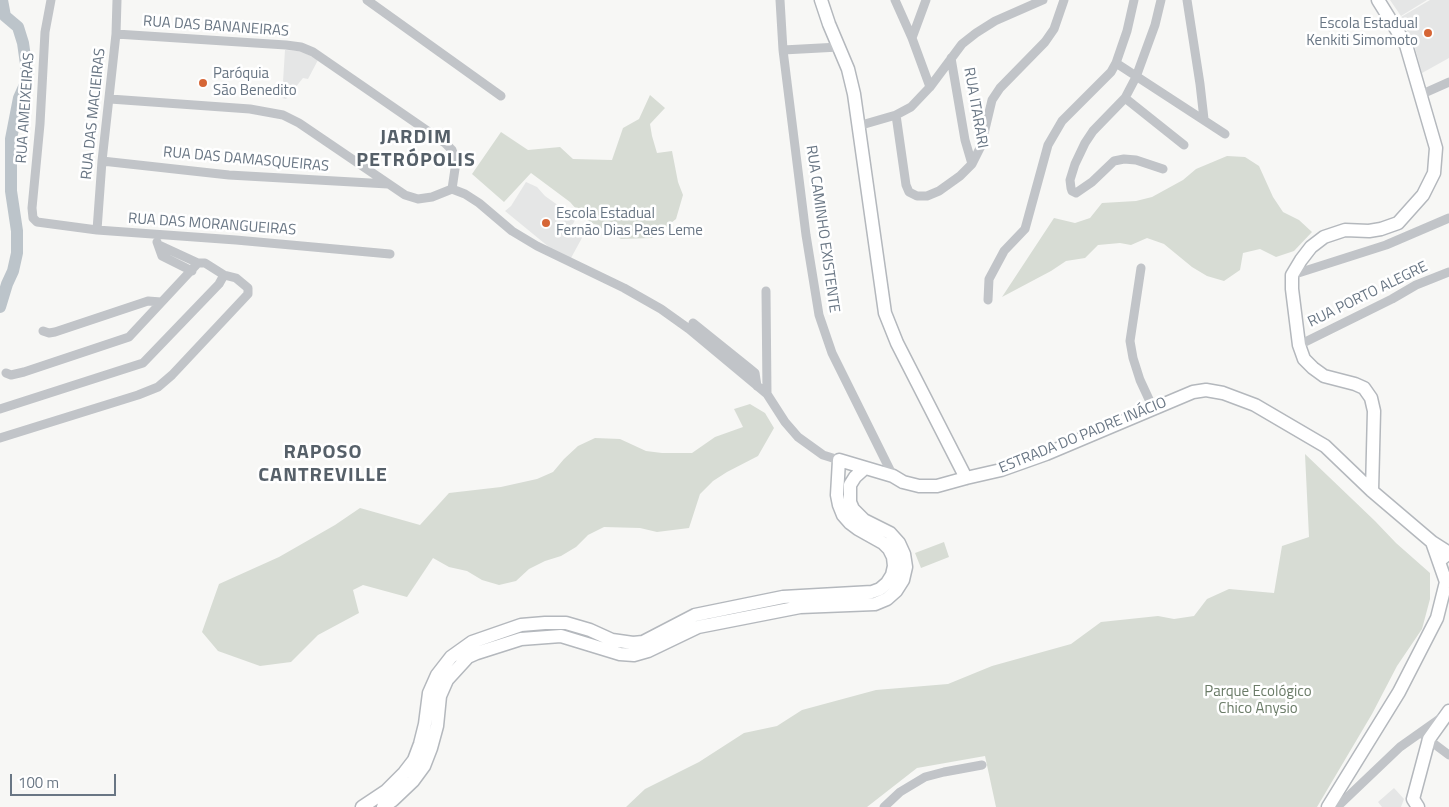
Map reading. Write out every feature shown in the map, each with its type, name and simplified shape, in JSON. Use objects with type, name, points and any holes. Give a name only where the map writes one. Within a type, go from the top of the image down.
[{"type":"street","name":"RUA AMEIXEIRAS","points":[[33,218],[32,208],[40,124],[45,32],[51,0]]},
{"type":"street","name":"RUA DAS MACIEIRAS","points":[[96,230],[118,0]]},
{"type":"street","points":[[367,0],[501,96]]},
{"type":"street","name":"RUA CAMINHO EXISTENTE","points":[[780,0],[784,50],[806,235],[819,315],[832,353],[893,476]]},
{"type":"street","points":[[821,0],[848,69],[885,313],[897,344],[966,478]]},
{"type":"street","points":[[895,0],[912,38],[930,87]]},
{"type":"street","points":[[912,38],[926,0]]},
{"type":"street","points":[[858,126],[896,115],[911,107],[930,87],[962,44],[988,25],[1043,0]]},
{"type":"street","points":[[896,115],[906,185],[909,192],[917,196],[927,196],[939,191],[960,176],[972,164],[981,146],[992,100],[1000,88],[1045,42],[1054,29],[1064,0]]},
{"type":"street","points":[[988,300],[988,279],[1004,251],[1025,229],[1048,145],[1054,132],[1076,105],[1111,72],[1127,31],[1134,0]]},
{"type":"street","points":[[1162,0],[1136,77],[1125,98],[1085,143],[1074,164],[1070,180],[1071,188],[1076,193],[1092,182],[1114,161],[1124,159],[1136,160],[1163,169]]},
{"type":"street","points":[[1187,0],[1204,118]]},
{"type":"street","points":[[1372,491],[1374,412],[1371,398],[1364,388],[1324,376],[1304,359],[1299,345],[1292,275],[1311,247],[1324,237],[1345,230],[1369,231],[1398,223],[1422,195],[1434,173],[1436,148],[1406,45],[1378,0]]},
{"type":"street","name":"RUA DAS BANANEIRAS","points":[[116,34],[286,45],[301,47],[313,52],[445,143],[452,150],[456,162],[452,189]]},
{"type":"street","points":[[784,50],[839,47]]},
{"type":"street","name":"RUA ITARARI","points":[[952,58],[965,140],[972,164]]},
{"type":"street","points":[[1116,63],[1204,118],[1225,134]]},
{"type":"street","points":[[1420,95],[1449,82]]},
{"type":"street","points":[[1125,98],[1184,145]]},
{"type":"street","points":[[110,99],[250,109],[283,116],[299,123],[405,195],[418,199],[432,197],[452,189],[465,194],[479,203],[512,231],[537,246],[624,288],[661,309],[689,329],[767,394],[785,422],[798,437],[824,455],[839,460],[837,495],[843,515],[858,530],[883,542],[899,556],[906,567],[903,580],[896,591],[887,599],[874,604],[800,607],[714,618],[648,651],[634,655],[620,654],[562,636],[521,639],[464,653],[458,667],[447,680],[440,696],[431,748],[419,763],[404,773],[386,791],[362,807]]},
{"type":"street","name":"RUA DAS DAMASQUEIRAS","points":[[102,161],[229,175],[388,184]]},
{"type":"street","name":"RUA DAS MORANGUEIRAS","points":[[33,218],[43,224],[96,230],[390,254]]},
{"type":"street","points":[[1292,275],[1386,244],[1449,218]]},
{"type":"street","points":[[155,234],[159,245],[192,270]]},
{"type":"street","points":[[0,438],[158,387],[248,294],[248,288],[236,278],[224,275],[205,263],[179,259]]},
{"type":"street","points":[[6,373],[11,375],[24,372],[129,337],[198,263]]},
{"type":"street","points":[[1141,268],[1130,341],[1140,380],[1153,408]]},
{"type":"street","name":"RUA PORTO ALEGRE","points":[[1299,345],[1376,307],[1416,284],[1449,272]]},
{"type":"street","points":[[0,408],[143,363],[219,284],[224,275]]},
{"type":"street","points":[[766,291],[767,394]]},
{"type":"street","points":[[43,330],[49,333],[55,332],[148,301],[161,302]]},
{"type":"street","points":[[693,323],[755,373],[757,386]]},
{"type":"street","name":"ESTRADA DO PADRE INÁCIO","points":[[839,460],[893,476],[903,482],[918,486],[937,486],[1000,470],[1046,454],[1193,392],[1206,390],[1235,397],[1255,406],[1325,446],[1372,491],[1432,542],[1444,557]]},
{"type":"street","points":[[865,468],[855,477],[850,485],[849,495],[853,509],[864,520],[890,533],[899,543],[899,556]]},
{"type":"street","points":[[839,473],[855,477]]},
{"type":"street","points":[[1328,807],[1399,692],[1437,618],[1442,595],[1448,580],[1444,557]]},
{"type":"street","points":[[1442,595],[1449,607]]},
{"type":"street","points":[[1337,807],[1400,747],[1446,714]]},
{"type":"street","points":[[1415,804],[1429,739],[1446,714]]},
{"type":"street","points":[[1414,737],[1422,735],[1449,755]]},
{"type":"street","points":[[383,807],[413,781],[419,763]]},
{"type":"street","points":[[884,807],[900,792],[925,777],[982,765]]},
{"type":"shaded area","points":[[1390,0],[1427,0],[1401,16]]},
{"type":"shaded area","name":"Escola Estadual Kenkiti Simomoto","points":[[1430,0],[1449,0],[1449,58],[1422,73],[1415,48],[1401,17]]},
{"type":"shaded area","points":[[285,50],[302,51],[318,60],[308,79],[303,78],[286,99],[282,98]]},
{"type":"shaded area","name":"Escola Estadual Fernão Dias Paes Leme","points":[[526,182],[537,187],[545,196],[576,218],[571,228],[583,236],[571,258],[555,252],[505,211],[511,206]]},
{"type":"shaded area","points":[[1394,788],[1404,799],[1401,807],[1382,807],[1378,802]]},
{"type":"green space","points":[[650,95],[665,108],[650,124],[657,153],[672,151],[678,182],[683,195],[676,219],[652,238],[621,239],[585,219],[570,202],[531,173],[504,202],[472,174],[501,132],[528,150],[560,147],[573,159],[612,160],[623,128],[639,119]]},
{"type":"green space","points":[[1227,156],[1245,157],[1259,166],[1273,197],[1283,212],[1299,220],[1312,232],[1294,251],[1276,257],[1260,249],[1243,253],[1240,270],[1224,281],[1207,276],[1192,267],[1164,244],[1147,238],[1131,245],[1120,243],[1098,245],[1085,258],[1066,261],[1002,297],[1054,218],[1075,223],[1090,218],[1102,203],[1136,201],[1152,197],[1183,180],[1196,169]]},
{"type":"green space","points":[[750,404],[765,413],[774,428],[758,456],[713,481],[700,494],[689,528],[657,532],[640,528],[604,527],[588,535],[576,547],[561,556],[529,569],[516,581],[499,585],[482,580],[467,571],[449,567],[433,558],[407,597],[363,585],[353,590],[359,613],[318,635],[291,662],[260,666],[218,651],[202,632],[219,584],[279,557],[335,525],[360,508],[420,525],[449,493],[501,487],[537,479],[553,472],[578,446],[595,438],[620,439],[646,451],[692,453],[715,437],[743,427],[734,409]]},
{"type":"green space","name":"Parque Ecológico Chico Anysio","points":[[1305,454],[1396,543],[1430,573],[1430,599],[1422,629],[1397,666],[1372,714],[1317,807],[996,807],[985,756],[917,768],[867,807],[626,807],[645,789],[699,762],[744,733],[777,726],[802,710],[876,690],[948,684],[992,666],[1071,644],[1101,622],[1158,616],[1174,619],[1194,616],[1207,599],[1229,589],[1274,593],[1282,546],[1309,537]]},
{"type":"green space","points":[[944,542],[949,557],[921,568],[915,553]]},
{"type":"waterway","points":[[0,307],[13,271],[17,253],[17,231],[11,191],[11,139],[19,98],[28,78],[23,43],[18,27],[5,16],[2,0]]},
{"type":"place","name":"Escola Estadual Kenkiti Simomoto","points":[[1428,33]]},
{"type":"place","name":"Paróquia São Benedito","points":[[203,83]]},
{"type":"place","name":"Escola Estadual Fernão Dias Paes Leme","points":[[546,223]]},
{"type":"district","name":"JARDIM PETRÓPOLIS","points":[[416,150]]},
{"type":"district","name":"RAPOSO CANTREVILLE","points":[[323,464]]}]
